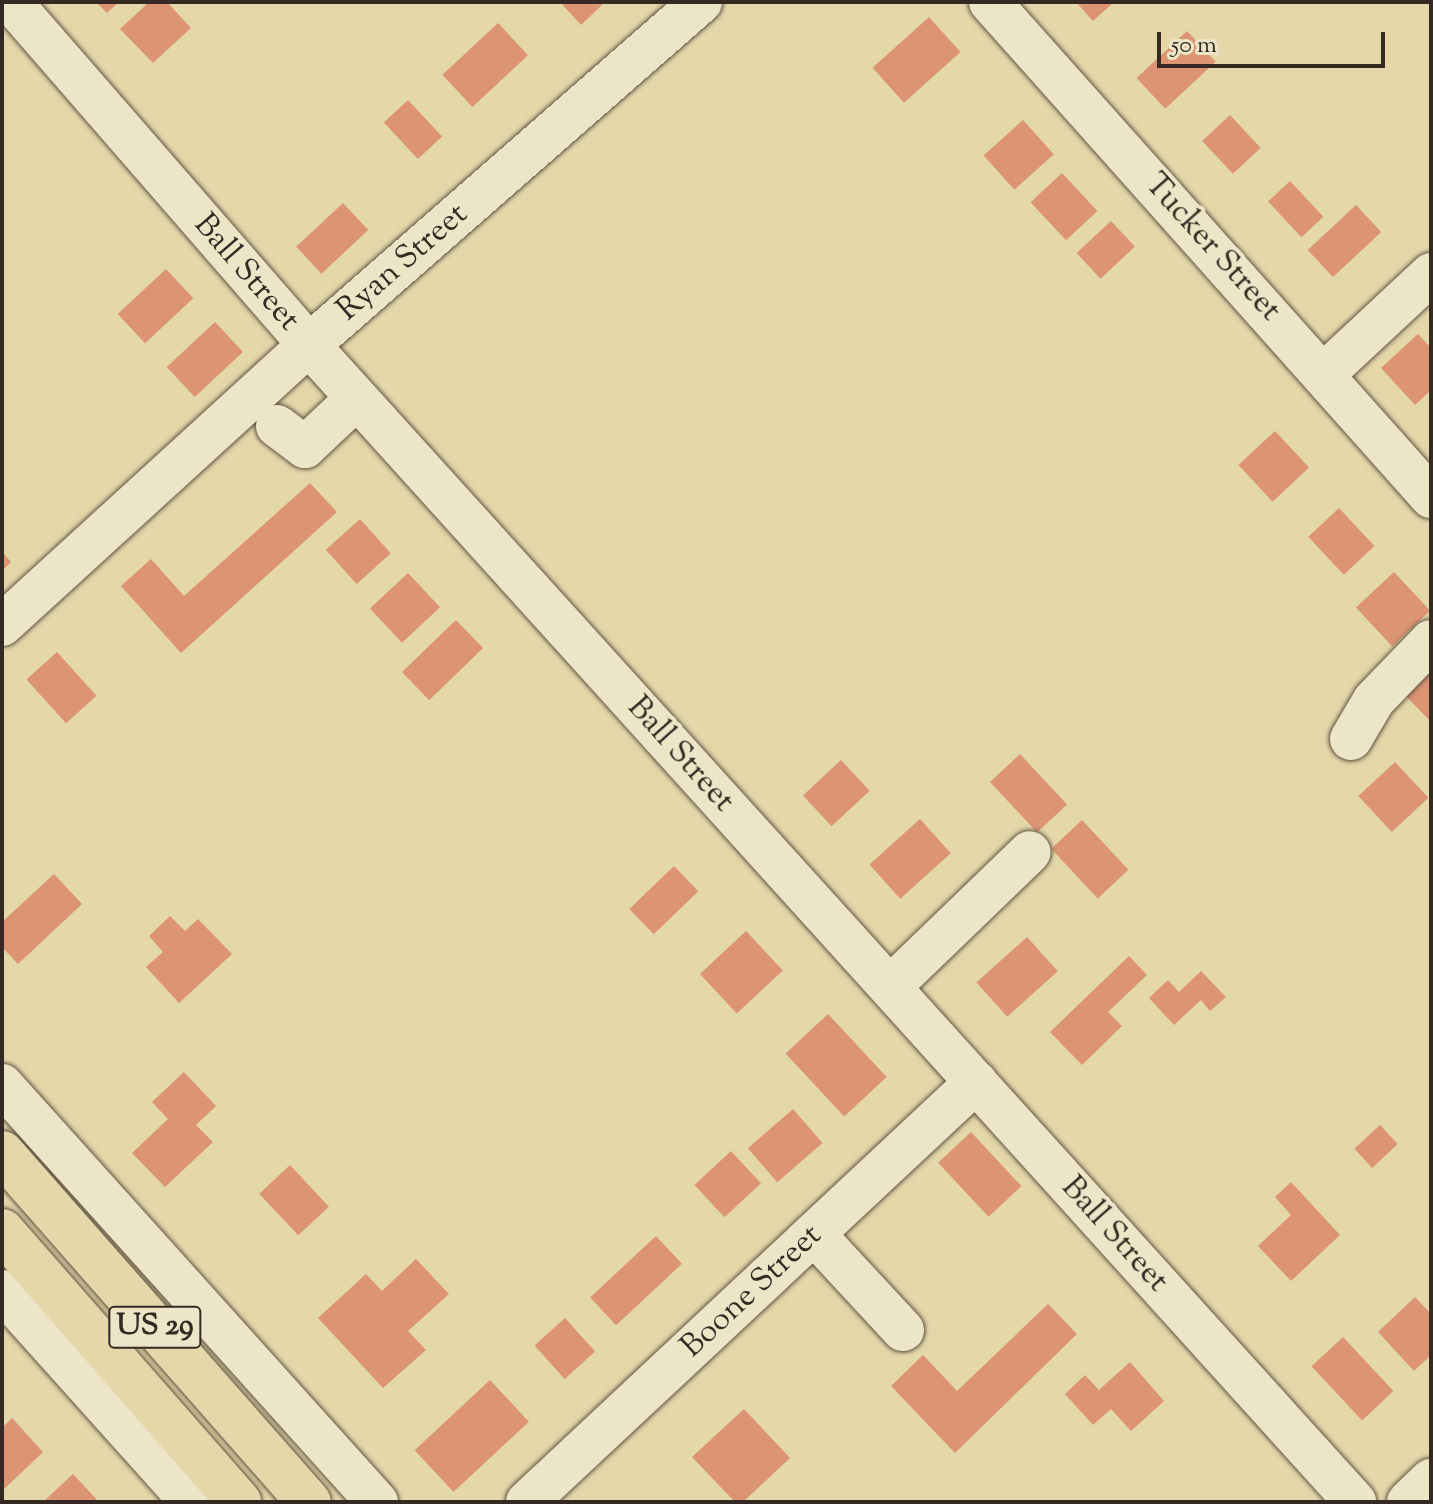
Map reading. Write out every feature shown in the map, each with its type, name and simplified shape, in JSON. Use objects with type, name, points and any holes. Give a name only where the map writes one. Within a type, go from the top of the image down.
[{"type":"highway","name":"US 29","points":[[2,1153],[309,1502]]},
{"type":"highway","name":"US 29","points":[[2,1231],[239,1502]]},
{"type":"street","name":"Ryan Street","points":[[2,625],[309,345],[701,2]]},
{"type":"street","name":"Tucker Street","points":[[990,2],[1325,373],[1431,497]]},
{"type":"street","name":"Ball Street","points":[[6,3],[309,345],[1355,1502]]},
{"type":"street","points":[[1325,373],[1431,274]]},
{"type":"street","points":[[277,426],[305,447],[357,398]]},
{"type":"street","points":[[1351,739],[1374,700],[1431,641]]},
{"type":"street","points":[[890,987],[1030,852]]},
{"type":"street","name":"Boone Street","points":[[527,1502],[976,1082]]},
{"type":"street","points":[[2,1085],[377,1502]]},
{"type":"street","points":[[814,1234],[903,1330]]},
{"type":"street","points":[[2,1291],[191,1502]]},
{"type":"street","points":[[1408,1502],[1431,1480]]},
{"type":"building","points":[[96,2],[119,2],[107,13]]},
{"type":"building","points":[[149,2],[167,2],[191,28],[153,63],[120,29]]},
{"type":"building","points":[[560,2],[605,2],[581,25]]},
{"type":"building","points":[[1076,2],[1114,2],[1093,21]]},
{"type":"building","points":[[929,17],[960,52],[904,103],[873,68]]},
{"type":"building","points":[[498,23],[528,55],[472,107],[442,75]]},
{"type":"building","points":[[1187,31],[1216,62],[1165,109],[1137,78]]},
{"type":"building","points":[[408,100],[442,137],[418,159],[384,123]]},
{"type":"building","points":[[1230,115],[1261,148],[1233,174],[1202,141]]},
{"type":"building","points":[[1023,120],[1054,154],[1014,190],[984,155]]},
{"type":"building","points":[[1062,173],[1097,211],[1066,240],[1031,202]]},
{"type":"building","points":[[1290,181],[1323,217],[1301,237],[1268,201]]},
{"type":"building","points":[[343,203],[368,230],[321,274],[296,247]]},
{"type":"building","points":[[1356,205],[1381,232],[1333,277],[1308,250]]},
{"type":"building","points":[[1111,221],[1135,247],[1100,279],[1077,253]]},
{"type":"building","points":[[166,269],[193,298],[145,343],[118,314]]},
{"type":"building","points":[[215,322],[243,352],[195,397],[167,367]]},
{"type":"building","points":[[1418,334],[1431,348],[1431,390],[1415,405],[1381,368]]},
{"type":"building","points":[[1275,431],[1309,468],[1273,502],[1238,465]]},
{"type":"building","points":[[310,483],[337,512],[181,653],[121,586],[151,559],[184,596]]},
{"type":"building","points":[[1339,508],[1374,546],[1344,575],[1308,537]]},
{"type":"building","points":[[360,519],[391,553],[357,584],[326,550]]},
{"type":"building","points":[[2,552],[11,562],[2,571]]},
{"type":"building","points":[[1394,572],[1430,611],[1392,646],[1356,607]]},
{"type":"building","points":[[408,573],[440,607],[402,643],[370,608]]},
{"type":"building","points":[[456,620],[483,648],[429,700],[402,672]]},
{"type":"building","points":[[57,652],[96,696],[66,723],[27,679]]},
{"type":"building","points":[[1431,667],[1431,722],[1403,693]]},
{"type":"building","points":[[1020,754],[1067,804],[1037,832],[990,782]]},
{"type":"building","points":[[841,760],[870,791],[832,826],[803,795]]},
{"type":"building","points":[[1395,762],[1428,798],[1392,832],[1358,796]]},
{"type":"building","points":[[920,819],[951,853],[900,899],[869,865]]},
{"type":"building","points":[[1082,820],[1128,870],[1098,898],[1051,849]]},
{"type":"building","points":[[674,866],[698,891],[654,934],[629,909]]},
{"type":"building","points":[[54,874],[82,904],[18,964],[2,947],[2,922]]},
{"type":"building","points":[[170,916],[185,931],[198,919],[232,954],[179,1003],[146,967],[163,952],[149,936]]},
{"type":"building","points":[[746,931],[783,970],[737,1013],[700,974]]},
{"type":"building","points":[[1027,937],[1058,971],[1007,1017],[976,983]]},
{"type":"building","points":[[1129,956],[1147,975],[1108,1012],[1122,1026],[1082,1065],[1050,1032]]},
{"type":"building","points":[[1201,971],[1226,997],[1210,1011],[1201,1000],[1174,1025],[1149,998],[1168,980],[1179,992]]},
{"type":"building","points":[[828,1014],[887,1077],[844,1116],[786,1054]]},
{"type":"building","points":[[184,1072],[216,1106],[196,1125],[213,1142],[165,1187],[132,1153],[168,1119],[152,1102]]},
{"type":"building","points":[[793,1109],[823,1143],[777,1182],[748,1148]]},
{"type":"building","points":[[1380,1125],[1398,1144],[1372,1168],[1354,1149]]},
{"type":"building","points":[[971,1132],[1021,1186],[989,1217],[938,1163]]},
{"type":"building","points":[[731,1151],[761,1183],[724,1217],[694,1185]]},
{"type":"building","points":[[290,1165],[329,1207],[298,1235],[259,1194]]},
{"type":"building","points":[[1291,1182],[1340,1235],[1291,1281],[1258,1246],[1291,1215],[1275,1197]]},
{"type":"building","points":[[656,1236],[682,1264],[616,1325],[590,1297]]},
{"type":"building","points":[[416,1259],[449,1294],[408,1331],[426,1350],[383,1388],[318,1318],[366,1274],[382,1291]]},
{"type":"building","points":[[1415,1297],[1431,1314],[1431,1355],[1414,1371],[1378,1332]]},
{"type":"building","points":[[1048,1304],[1077,1334],[955,1453],[891,1386],[923,1355],[957,1391]]},
{"type":"building","points":[[565,1318],[595,1351],[565,1379],[535,1345]]},
{"type":"building","points":[[1343,1337],[1393,1391],[1362,1420],[1312,1366]]},
{"type":"building","points":[[1130,1362],[1164,1401],[1131,1431],[1111,1409],[1093,1425],[1065,1394],[1085,1375],[1099,1390]]},
{"type":"building","points":[[490,1380],[529,1422],[454,1492],[415,1450]]},
{"type":"building","points":[[744,1409],[790,1458],[743,1502],[735,1502],[692,1457]]},
{"type":"building","points":[[12,1418],[43,1452],[2,1491],[2,1428]]},
{"type":"building","points":[[73,1474],[99,1502],[43,1502]]}]
